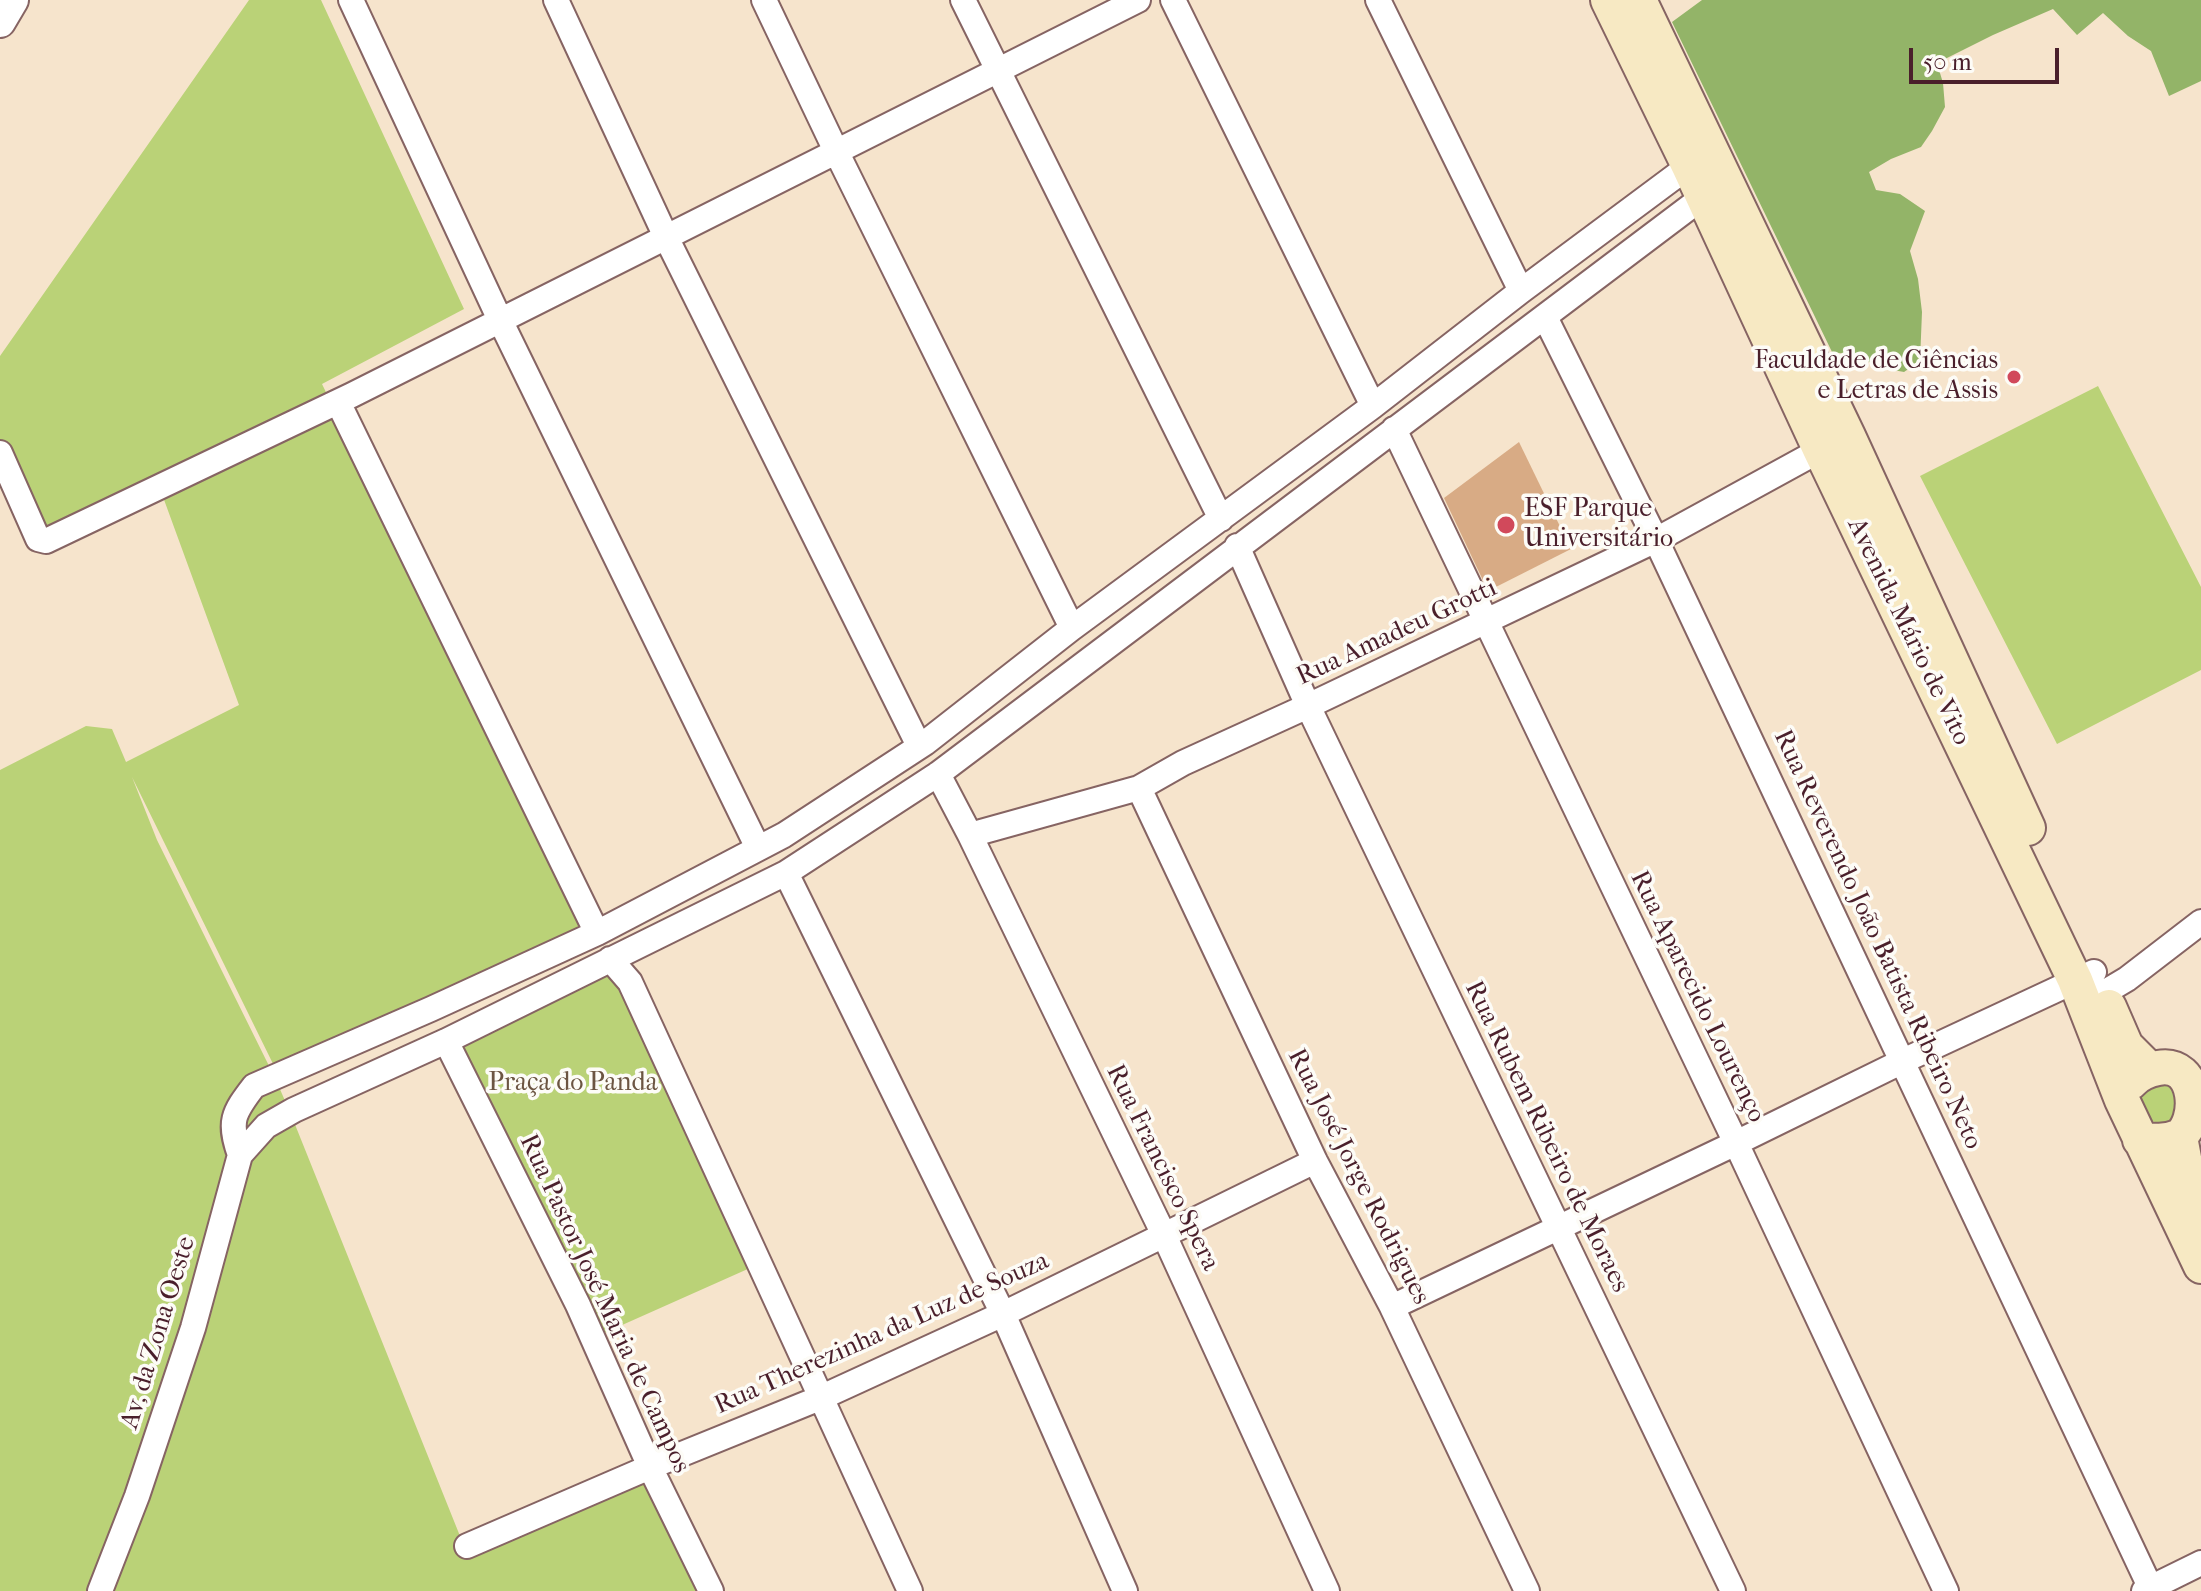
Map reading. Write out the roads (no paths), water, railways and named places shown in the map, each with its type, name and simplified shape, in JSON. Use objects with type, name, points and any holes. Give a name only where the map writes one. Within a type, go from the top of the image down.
[{"type":"main road","name":"Avenida Mário de Vito","points":[[1608,0],[1689,166],[1717,205]]},
{"type":"main road","name":"Avenida Mário de Vito","points":[[1639,0],[1717,205],[1834,443],[2089,988],[2136,1059],[2176,1070],[2192,1079],[2199,1092],[2201,1103],[2195,1123],[2180,1137]]},
{"type":"main road","name":"Avenida Mário de Vito","points":[[2089,988],[2122,1100],[2201,1266]]},
{"type":"main road","points":[[2122,1100],[2136,1076],[2176,1070]]},
{"type":"main road","points":[[2140,1140],[2180,1137],[2187,1174],[2201,1210]]},
{"type":"street","points":[[0,22],[13,0]]},
{"type":"street","points":[[351,0],[500,320],[758,848]]},
{"type":"street","points":[[556,0],[666,237],[919,746]]},
{"type":"street","points":[[764,0],[1072,628]]},
{"type":"street","points":[[963,0],[1221,519]]},
{"type":"street","points":[[0,453],[38,539],[46,541],[338,402],[1138,0]]},
{"type":"street","points":[[1173,0],[1373,406]]},
{"type":"street","points":[[1378,0],[1521,291]]},
{"type":"street","points":[[240,1155],[233,1122],[242,1101],[254,1086],[597,933],[784,835],[919,746],[1689,166]]},
{"type":"street","name":"Av, da Zona Oeste","points":[[100,1591],[137,1496],[193,1328],[240,1155],[266,1126],[786,873],[938,774],[1545,317],[1717,205]]},
{"type":"street","name":"Rua Reverendo João Batista Ribeiro Neto","points":[[1545,317],[1656,540],[2149,1590]]},
{"type":"street","points":[[338,402],[597,933]]},
{"type":"street","name":"Rua Aparecido Lourenço","points":[[1394,429],[1736,1143],[1946,1591]]},
{"type":"street","name":"Rua Amadeu Grotti","points":[[970,835],[1139,788],[1183,763],[1656,540],[1834,443]]},
{"type":"street","name":"Rua Rubem Ribeiro de Moraes","points":[[1221,519],[1228,517],[1241,521],[1245,535],[1237,546],[1308,706],[1733,1591]]},
{"type":"street","points":[[919,746],[912,761],[917,771],[927,776],[938,774]]},
{"type":"street","name":"Rua Francisco Spera","points":[[938,774],[1164,1235],[1327,1591]]},
{"type":"street","name":"Rua José Jorge Rodrigues","points":[[1139,788],[1315,1161],[1392,1307],[1527,1591]]},
{"type":"street","points":[[786,873],[1003,1314],[1125,1591]]},
{"type":"street","points":[[1392,1307],[1903,1061],[2089,988],[2127,979],[2201,922]]},
{"type":"street","points":[[597,933],[591,940],[590,950],[601,960],[610,959],[630,982],[910,1591]]},
{"type":"street","name":"Rua Pastor José Maria de Campos","points":[[446,1041],[578,1305],[650,1467],[711,1591]]},
{"type":"street","name":"Rua Therezinha da Luz de Souza","points":[[467,1546],[820,1398],[1003,1314],[1315,1161]]},
{"type":"street","points":[[2149,1590],[2201,1563]]},
{"type":"place","name":"Faculdade de Ciências e Letras de Assis","points":[[2014,377]]},
{"type":"place","name":"ESF Parque Universitário","points":[[1506,525]]},
{"type":"park label","name":"Praça do Panda","points":[[573,1084]]}]
